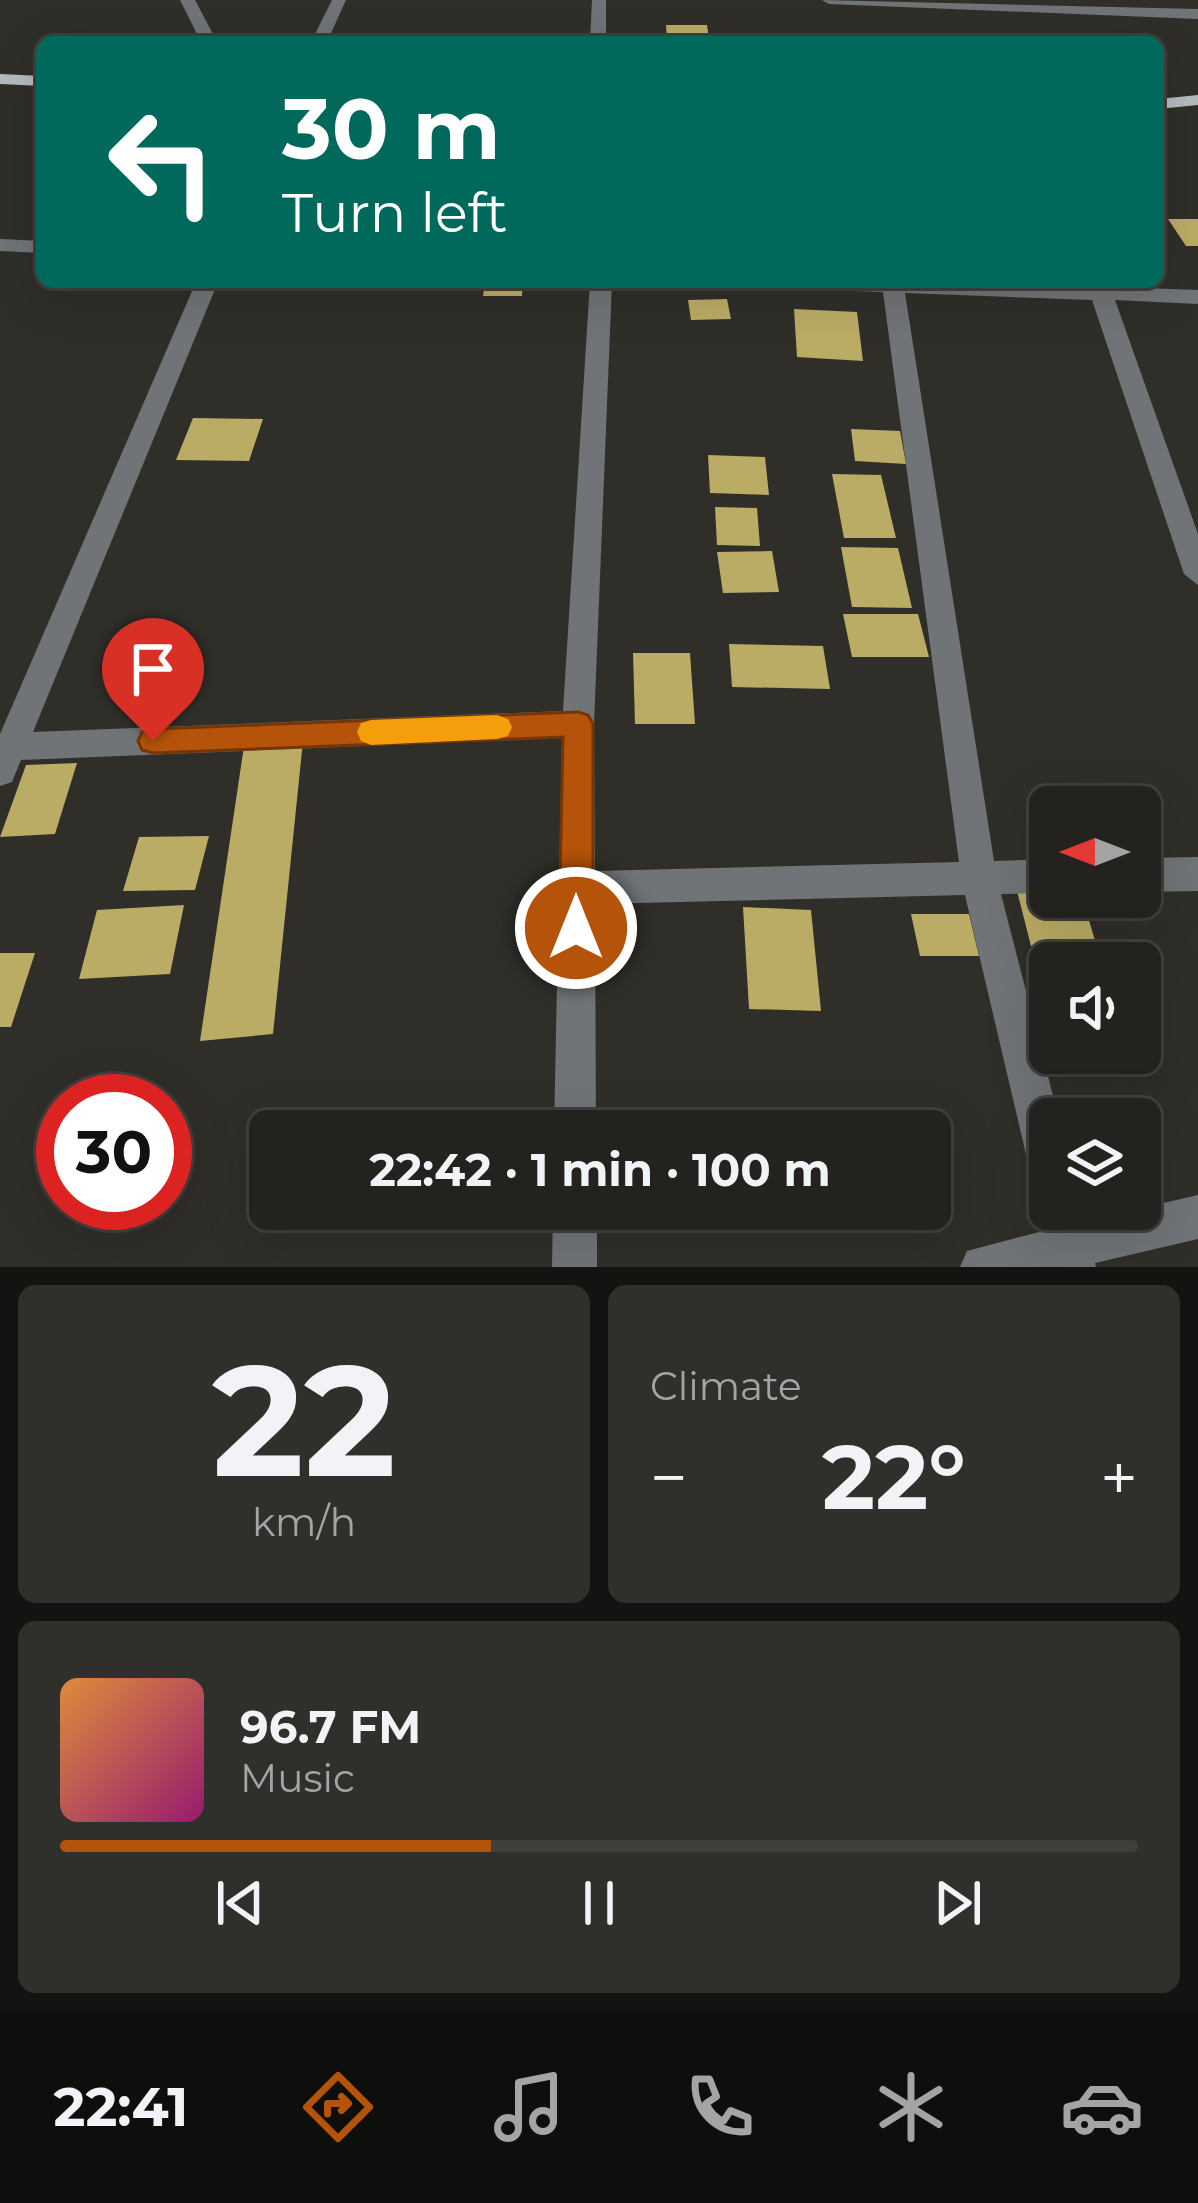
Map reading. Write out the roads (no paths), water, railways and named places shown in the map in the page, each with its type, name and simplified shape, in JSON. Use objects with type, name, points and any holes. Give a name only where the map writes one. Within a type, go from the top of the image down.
[{"type":"main road","points":[[0,79],[36,81]]},
{"type":"main road","points":[[1164,103],[1198,100]]},
{"type":"street","points":[[188,0],[206,36]]},
{"type":"street","points":[[322,36],[339,0]]},
{"type":"street","points":[[598,36],[599,0]]},
{"type":"street","points":[[829,0],[1198,14]]},
{"type":"street","points":[[0,245],[36,247]]},
{"type":"street","points":[[204,288],[5,760],[578,724]]},
{"type":"street","points":[[575,1110],[578,724],[601,288]]},
{"type":"street","points":[[893,288],[979,877],[1033,1098]]},
{"type":"street","points":[[935,288],[1198,297]]},
{"type":"street","points":[[1102,296],[1198,574]]},
{"type":"street","points":[[1161,874],[1198,874]]},
{"type":"street","points":[[576,887],[1029,876]]},
{"type":"street","points":[[983,1267],[1068,1242],[1198,1217]]},
{"type":"street","points":[[575,1230],[575,1267]]}]
